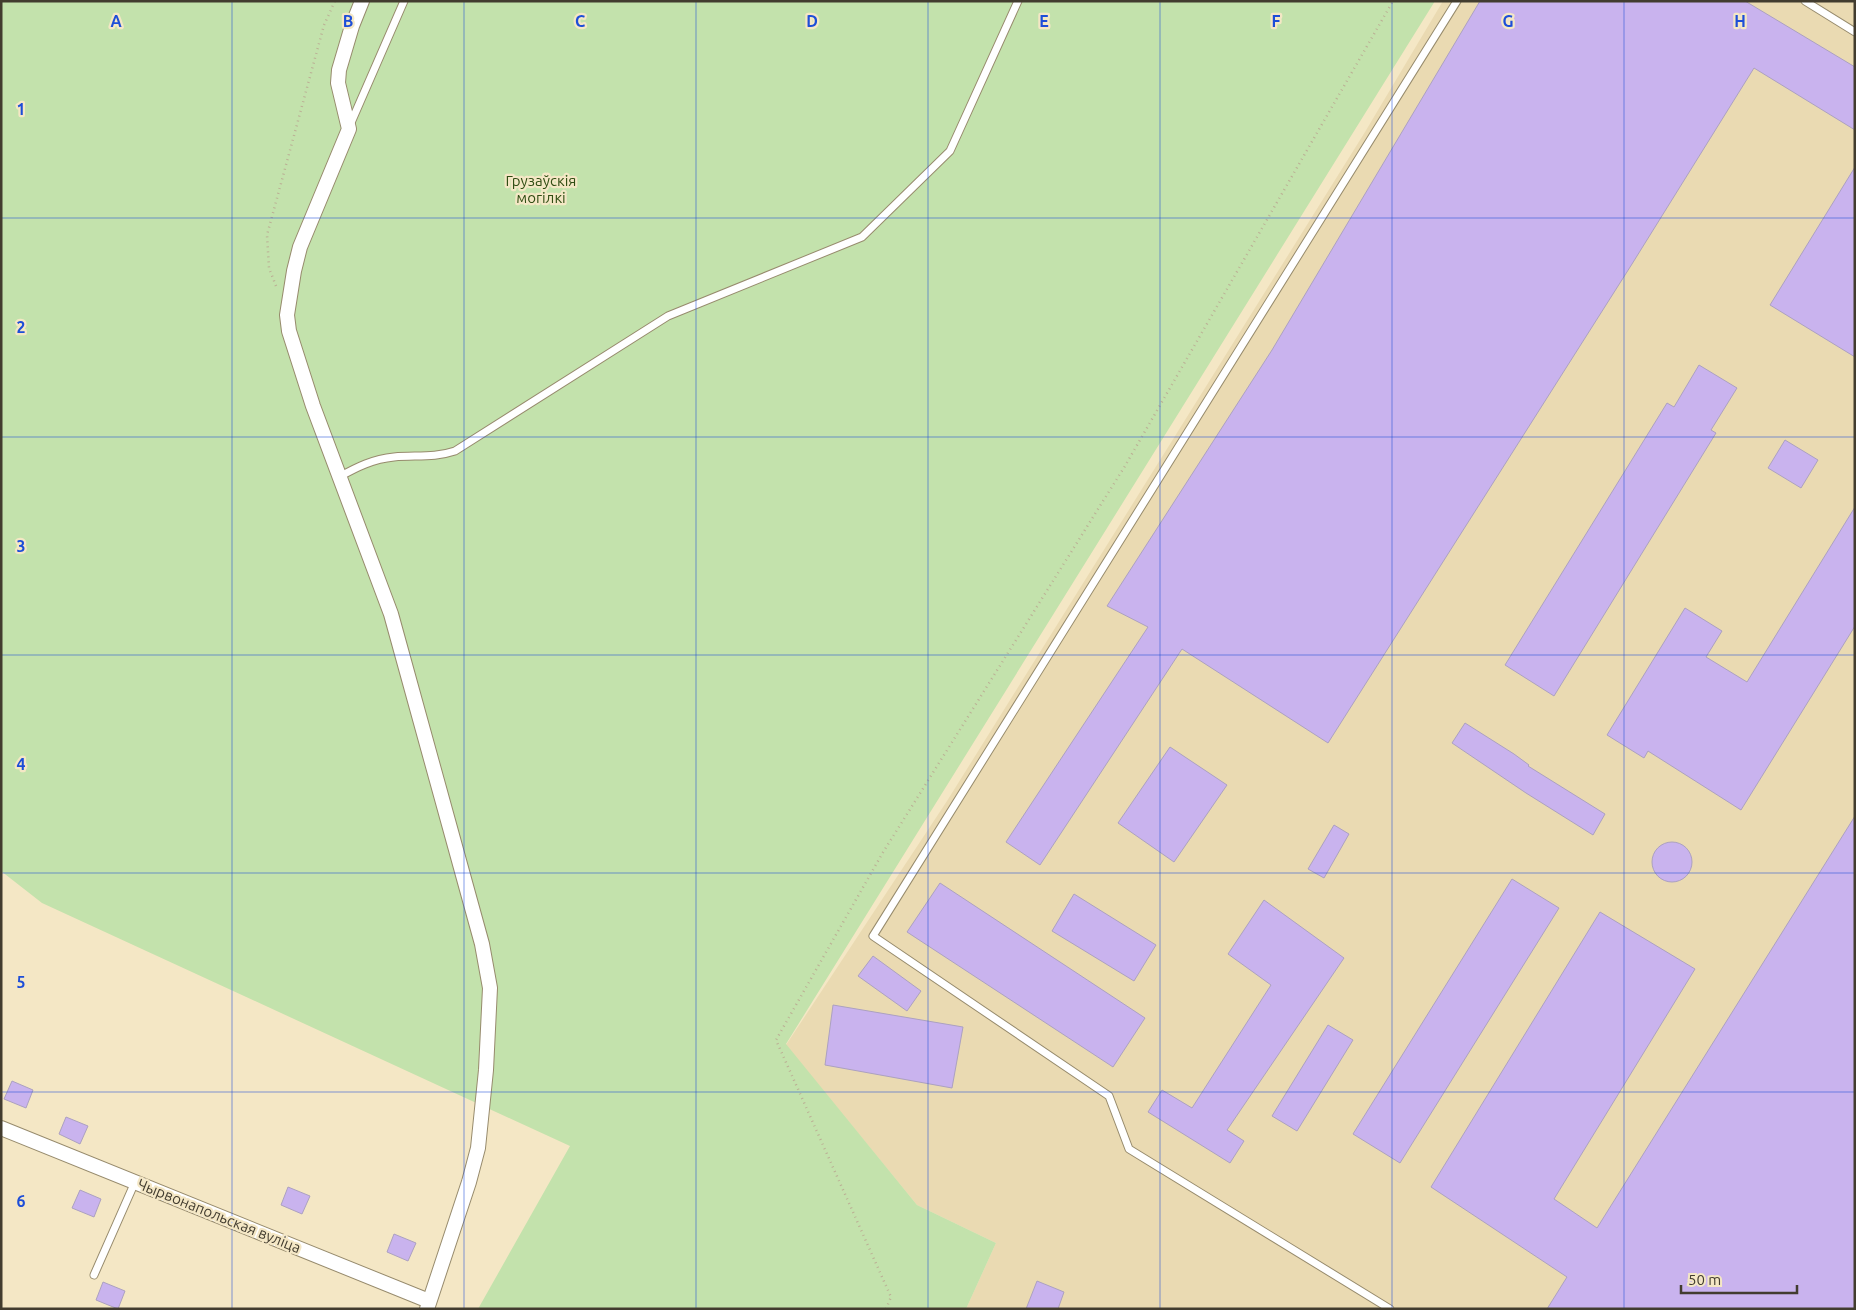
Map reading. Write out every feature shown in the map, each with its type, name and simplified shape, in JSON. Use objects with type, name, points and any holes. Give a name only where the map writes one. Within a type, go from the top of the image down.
[{"type":"street","points":[[362,1],[352,26],[339,70],[338,83],[348,129],[300,247],[294,271],[288,315],[289,331],[300,370],[338,477],[392,614],[482,944],[490,988],[486,1070],[478,1148],[469,1182],[428,1305]]},
{"type":"street","name":"Чырвонапольская вуліца","points":[[1,1128],[428,1305]]},
{"type":"lane","points":[[348,129],[404,1]]},
{"type":"lane","points":[[338,477],[366,462],[391,457],[432,457],[455,452],[668,316],[862,237],[950,151],[1018,1]]},
{"type":"lane","points":[[1390,1309],[1129,1149],[1109,1096],[873,936],[1457,1]]},
{"type":"lane","points":[[1805,1],[1855,32]]},
{"type":"lane","points":[[94,1275],[135,1182]]},
{"type":"path","points":[[278,292],[269,268],[267,235],[324,25],[335,1]]},
{"type":"path","points":[[886,1309],[891,1297],[776,1040],[882,854],[1130,458],[1393,1]]},
{"type":"shaded area","points":[[1443,1],[1855,1],[1855,1309],[966,1309],[996,1243],[917,1205],[786,1045],[947,801],[1365,132]]},
{"type":"green space","name":"Грузаўскія могілкі","points":[[1,1],[1435,1],[786,1044],[917,1205],[996,1243],[966,1309],[478,1309],[570,1146],[42,903],[1,871]]},
{"type":"building","points":[[1480,1],[1745,1],[1855,67],[1855,130],[1754,68],[1328,743],[1182,649],[1040,865],[1006,842],[1148,627],[1107,606],[1272,350]]},
{"type":"building","points":[[1855,167],[1855,357],[1770,305]]},
{"type":"building","points":[[1699,365],[1737,388],[1711,430],[1716,433],[1554,696],[1505,665],[1667,403],[1674,407]]},
{"type":"building","points":[[1785,440],[1818,460],[1801,488],[1768,468]]},
{"type":"building","points":[[1855,507],[1855,626],[1741,810],[1648,751],[1644,758],[1607,735],[1685,608],[1722,631],[1706,657],[1747,682]]},
{"type":"building","points":[[1465,723],[1514,754],[1528,766],[1605,814],[1593,835],[1452,743]]},
{"type":"building","points":[[1170,747],[1227,785],[1174,862],[1118,823]]},
{"type":"building","points":[[1855,816],[1855,1309],[1547,1309],[1567,1277],[1431,1187],[1600,912],[1695,969],[1554,1199],[1597,1228]]},
{"type":"building","points":[[1334,825],[1349,834],[1324,878],[1308,869]]},
{"type":"building","points":[[1668,842],[1676,842],[1683,845],[1689,851],[1692,862],[1689,873],[1683,879],[1676,882],[1668,882],[1661,879],[1655,873],[1652,866],[1652,858],[1655,851],[1661,845]]},
{"type":"building","points":[[1512,879],[1559,908],[1400,1163],[1353,1134]]},
{"type":"building","points":[[940,883],[1145,1018],[1113,1067],[907,932]]},
{"type":"building","points":[[1074,894],[1156,945],[1134,981],[1052,931]]},
{"type":"building","points":[[1264,900],[1344,958],[1227,1130],[1244,1141],[1230,1163],[1148,1112],[1162,1090],[1192,1108],[1271,985],[1228,954]]},
{"type":"building","points":[[873,956],[921,991],[907,1011],[858,976]]},
{"type":"building","points":[[833,1005],[963,1027],[952,1088],[825,1065]]},
{"type":"building","points":[[1328,1025],[1353,1040],[1297,1131],[1272,1116]]},
{"type":"building","points":[[12,1081],[33,1090],[26,1108],[4,1099]]},
{"type":"building","points":[[66,1117],[88,1126],[80,1144],[59,1134]]},
{"type":"building","points":[[288,1187],[310,1196],[302,1214],[281,1205]]},
{"type":"building","points":[[80,1190],[101,1199],[94,1217],[72,1208]]},
{"type":"building","points":[[394,1234],[416,1243],[408,1261],[387,1252]]},
{"type":"building","points":[[1037,1281],[1064,1292],[1058,1309],[1026,1309]]},
{"type":"building","points":[[103,1282],[125,1291],[118,1309],[96,1300]]}]
